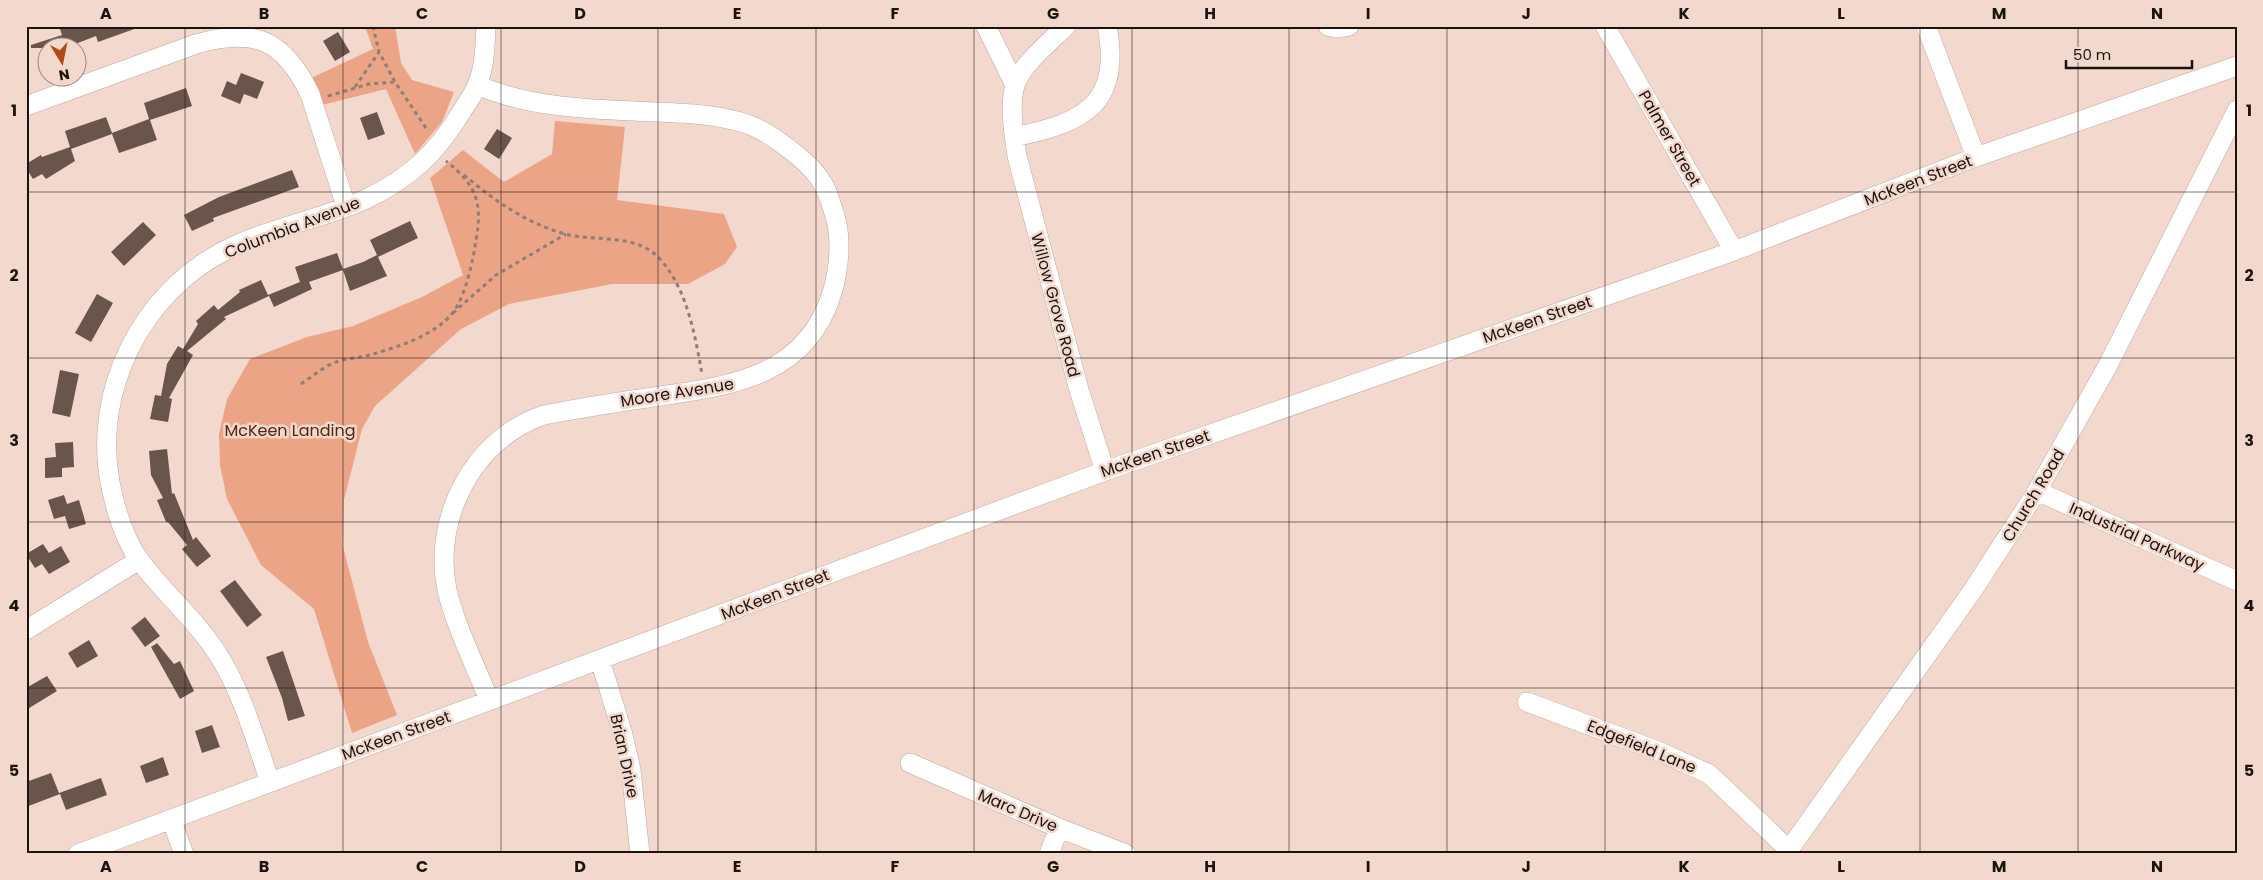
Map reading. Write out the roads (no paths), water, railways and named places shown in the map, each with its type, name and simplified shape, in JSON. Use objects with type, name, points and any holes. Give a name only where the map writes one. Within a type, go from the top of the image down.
[{"type":"street","name":"Columbia Avenue","points":[[270,782],[249,724],[223,662],[201,630],[140,560],[120,522],[110,481],[108,460],[111,398],[116,379],[131,345],[150,316],[194,270],[221,252],[364,200],[400,180],[424,162],[446,139],[477,85],[485,55],[486,26]]},
{"type":"street","name":"Willow Grove Road","points":[[986,26],[1015,85],[1014,137],[1016,156],[1076,381],[1105,471]]},
{"type":"street","points":[[1015,85],[1038,53],[1066,26]]},
{"type":"street","points":[[1014,137],[1037,133],[1069,120],[1096,104],[1106,89],[1110,69],[1107,26]]},
{"type":"street","points":[[1328,26],[1336,28],[1349,26]]},
{"type":"street","name":"Palmer Street","points":[[1605,26],[1734,251]]},
{"type":"street","points":[[1926,26],[1976,157]]},
{"type":"street","points":[[26,106],[196,44],[224,36],[252,38],[279,51],[292,61],[302,77],[310,94],[346,206]]},
{"type":"street","name":"McKeen Street","points":[[78,854],[1105,471],[1734,251],[1976,157],[2237,66]]},
{"type":"street","name":"Moore Avenue","points":[[477,85],[494,92],[542,103],[633,112],[691,113],[722,117],[750,125],[765,133],[794,154],[819,178],[830,199],[836,220],[838,241],[835,282],[821,318],[800,345],[775,366],[740,382],[587,407],[530,420],[505,435],[483,456],[473,469],[451,515],[445,533],[444,571],[459,627],[489,700]]},
{"type":"street","name":"Church Road","points":[[1787,852],[1973,590],[2037,491],[2107,367],[2237,110]]},
{"type":"street","name":"Industrial Parkway","points":[[2037,491],[2237,581]]},
{"type":"street","points":[[26,630],[140,560]]},
{"type":"street","name":"Brian Drive","points":[[600,660],[622,731],[631,770],[640,854]]},
{"type":"street","name":"Edgefield Lane","points":[[1527,702],[1658,751],[1709,774],[1787,852]]},
{"type":"street","name":"Marc Drive","points":[[910,763],[1059,828],[1126,854]]},
{"type":"street","points":[[171,819],[184,854]]},
{"type":"street","points":[[1049,854],[1059,828]]},
{"type":"park label","name":"McKeen Landing","points":[[290,430]]}]
